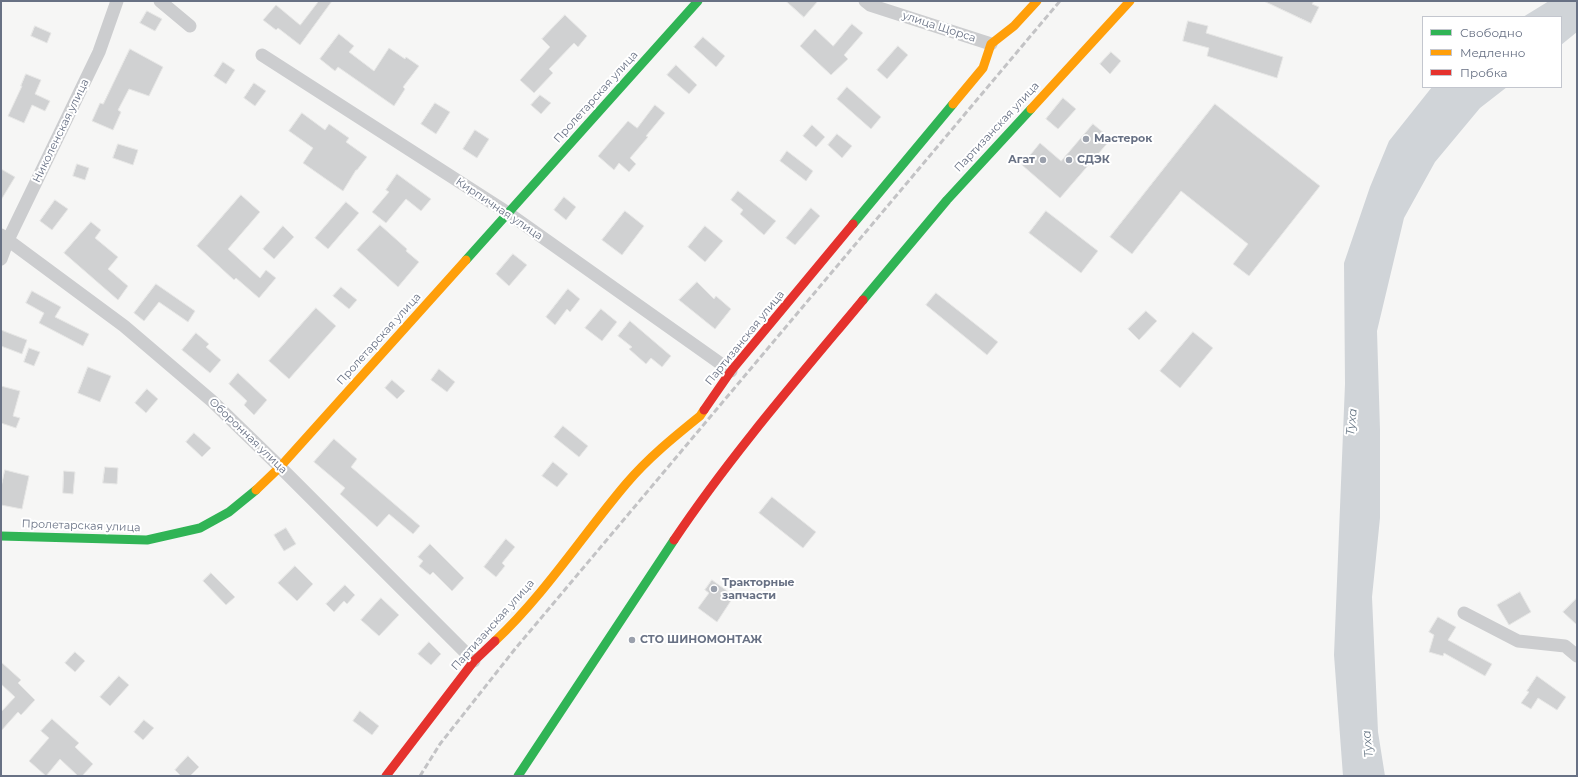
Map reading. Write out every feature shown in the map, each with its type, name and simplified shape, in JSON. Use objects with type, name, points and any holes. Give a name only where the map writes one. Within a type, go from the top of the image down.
[{"type":"street","name":"Николенская улица","points":[[1,258],[4,237],[99,52],[117,1]]},
{"type":"street","points":[[160,1],[190,26]]},
{"type":"street","name":"Пролетарская улица","points":[[1,536],[147,540],[200,528],[229,512],[250,496],[280,466],[698,1]]},
{"type":"street","name":"улица Щорса","points":[[865,1],[870,5],[991,44]]},
{"type":"street","points":[[991,44],[1014,26],[1037,1]]},
{"type":"street","name":"Партизанская улица","points":[[518,776],[677,536],[715,482],[772,409],[947,200],[1130,1]]},
{"type":"street","name":"Партизанская улица","points":[[386,776],[474,661],[518,618],[627,483],[662,447],[700,416],[731,372],[983,68],[991,44]]},
{"type":"street","name":"Кирпичная улица","points":[[262,55],[508,213],[731,372]]},
{"type":"street","name":"Оборонная улица","points":[[4,237],[124,326],[212,401],[280,466],[474,661]]},
{"type":"street","points":[[1464,613],[1518,641],[1565,646],[1577,656]]},
{"type":"water","points":[[1549,1],[1577,1],[1577,32],[1562,44],[1562,16],[1525,16]]},
{"type":"water","name":"Туха","points":[[1431,88],[1506,88],[1480,108],[1435,162],[1404,218],[1377,331],[1380,430],[1380,518],[1372,597],[1378,732],[1385,776],[1343,776],[1334,655],[1345,384],[1344,263],[1370,187],[1389,141]]},
{"type":"building","points":[[319,1],[332,1],[300,45],[278,28],[276,30],[263,20],[276,5],[300,25]]},
{"type":"building","points":[[786,1],[818,1],[804,17]]},
{"type":"building","points":[[1264,1],[1314,1],[1312,4],[1319,7],[1311,23]]},
{"type":"building","points":[[147,11],[162,19],[155,31],[140,23]]},
{"type":"building","points":[[565,15],[587,36],[578,47],[574,43],[549,69],[553,73],[534,93],[520,80],[550,47],[542,39]]},
{"type":"building","points":[[1188,21],[1208,26],[1206,33],[1283,57],[1277,78],[1207,56],[1209,48],[1183,41]]},
{"type":"building","points":[[852,24],[863,33],[844,55],[848,59],[831,75],[800,46],[815,29],[833,46]]},
{"type":"building","points":[[35,26],[51,33],[47,43],[31,36]]},
{"type":"building","points":[[339,34],[354,46],[349,52],[374,71],[389,48],[405,59],[406,57],[419,66],[403,87],[405,89],[394,106],[338,67],[335,71],[320,59]]},
{"type":"building","points":[[703,37],[725,56],[716,67],[694,47]]},
{"type":"building","points":[[898,46],[908,55],[887,79],[877,70]]},
{"type":"building","points":[[130,49],[163,67],[149,96],[129,89],[118,110],[121,112],[113,130],[92,121],[100,103],[103,104]]},
{"type":"building","points":[[1111,52],[1121,61],[1110,74],[1100,64]]},
{"type":"building","points":[[223,62],[235,70],[226,84],[214,76]]},
{"type":"building","points":[[676,65],[697,85],[689,94],[667,75]]},
{"type":"building","points":[[26,74],[41,80],[35,94],[50,101],[45,111],[32,105],[24,123],[8,116]]},
{"type":"building","points":[[254,83],[266,91],[255,106],[244,98]]},
{"type":"building","points":[[847,87],[881,117],[871,129],[837,99]]},
{"type":"building","points":[[540,95],[551,103],[541,114],[531,105]]},
{"type":"building","points":[[1063,98],[1076,109],[1058,129],[1046,119]]},
{"type":"building","points":[[435,103],[450,112],[436,134],[421,124]]},
{"type":"building","points":[[1215,104],[1320,186],[1249,276],[1233,264],[1248,244],[1181,191],[1132,254],[1110,237]]},
{"type":"building","points":[[655,105],[665,113],[646,136],[648,137],[630,158],[636,164],[629,172],[619,163],[614,170],[598,156],[628,121],[637,128]]},
{"type":"building","points":[[302,113],[325,130],[329,124],[349,138],[346,142],[367,157],[356,170],[343,191],[303,163],[313,148],[289,131]]},
{"type":"building","points":[[1093,124],[1111,139],[1060,198],[1022,165],[1040,143],[1061,161]]},
{"type":"building","points":[[812,125],[825,137],[816,147],[803,136]]},
{"type":"building","points":[[475,130],[489,139],[477,158],[463,149]]},
{"type":"building","points":[[837,134],[852,146],[842,158],[828,145]]},
{"type":"building","points":[[118,144],[138,150],[133,165],[113,158]]},
{"type":"building","points":[[787,151],[813,171],[806,181],[780,161]]},
{"type":"building","points":[[77,164],[89,168],[85,180],[73,176]]},
{"type":"building","points":[[1,169],[15,177],[1,200]]},
{"type":"building","points":[[397,174],[431,199],[421,211],[406,199],[386,223],[372,212],[389,192],[386,190]]},
{"type":"building","points":[[738,191],[776,221],[764,235],[740,214],[743,210],[731,200]]},
{"type":"building","points":[[241,195],[260,212],[228,249],[260,278],[266,270],[276,278],[259,298],[236,278],[234,280],[197,246]]},
{"type":"building","points":[[564,197],[576,207],[566,220],[554,210]]},
{"type":"building","points":[[55,200],[68,209],[52,230],[40,221]]},
{"type":"building","points":[[346,202],[359,213],[328,249],[315,238]]},
{"type":"building","points":[[811,208],[820,216],[795,245],[786,238]]},
{"type":"building","points":[[625,211],[644,226],[622,255],[602,240]]},
{"type":"building","points":[[1046,211],[1098,251],[1081,273],[1029,233]]},
{"type":"building","points":[[91,222],[101,230],[95,238],[118,257],[108,269],[128,286],[118,300],[64,253]]},
{"type":"building","points":[[380,225],[419,262],[398,287],[357,250]]},
{"type":"building","points":[[283,226],[294,237],[274,259],[263,249]]},
{"type":"building","points":[[705,226],[723,241],[705,262],[688,247]]},
{"type":"building","points":[[513,254],[527,265],[509,286],[496,274]]},
{"type":"building","points":[[697,282],[714,299],[716,296],[731,309],[715,329],[679,300]]},
{"type":"building","points":[[156,284],[195,311],[188,322],[159,302],[144,321],[134,313]]},
{"type":"building","points":[[341,287],[357,300],[349,309],[333,296]]},
{"type":"building","points":[[568,289],[580,299],[570,312],[567,309],[555,325],[546,317]]},
{"type":"building","points":[[32,291],[61,307],[55,317],[89,334],[83,346],[39,323],[44,313],[26,303]]},
{"type":"building","points":[[936,293],[998,342],[987,355],[926,305]]},
{"type":"building","points":[[316,308],[336,326],[289,379],[269,361]]},
{"type":"building","points":[[601,309],[617,322],[602,341],[585,328]]},
{"type":"building","points":[[1146,311],[1157,321],[1139,340],[1128,329]]},
{"type":"building","points":[[630,321],[671,356],[662,367],[651,358],[646,364],[629,349],[632,347],[618,336]]},
{"type":"building","points":[[1,330],[27,340],[22,354],[1,346]]},
{"type":"building","points":[[1193,332],[1213,348],[1180,388],[1160,371]]},
{"type":"building","points":[[196,333],[209,344],[206,347],[221,360],[210,373],[182,350]]},
{"type":"building","points":[[29,348],[40,352],[34,366],[24,362]]},
{"type":"building","points":[[88,367],[111,376],[100,402],[78,393]]},
{"type":"building","points":[[439,369],[455,382],[447,392],[431,380]]},
{"type":"building","points":[[238,373],[267,400],[254,415],[244,405],[247,401],[229,384]]},
{"type":"building","points":[[392,380],[405,391],[397,399],[385,388]]},
{"type":"building","points":[[1,386],[20,391],[13,416],[20,418],[16,428],[1,423]]},
{"type":"building","points":[[147,389],[158,399],[146,413],[135,403]]},
{"type":"building","points":[[563,426],[588,446],[579,457],[554,437]]},
{"type":"building","points":[[194,433],[211,448],[202,457],[186,442]]},
{"type":"building","points":[[334,439],[357,459],[351,467],[420,526],[413,534],[389,514],[377,527],[340,494],[345,488],[314,462]]},
{"type":"building","points":[[553,462],[568,474],[557,487],[542,476]]},
{"type":"building","points":[[105,467],[118,468],[117,484],[103,483]]},
{"type":"building","points":[[5,470],[29,476],[22,509],[1,505],[1,488]]},
{"type":"building","points":[[64,471],[75,472],[73,494],[63,493]]},
{"type":"building","points":[[772,497],[816,532],[803,548],[759,513]]},
{"type":"building","points":[[286,528],[296,544],[284,551],[274,535]]},
{"type":"building","points":[[506,539],[515,547],[502,563],[505,566],[496,577],[484,567]]},
{"type":"building","points":[[430,544],[464,578],[452,591],[433,572],[430,575],[419,566],[423,561],[418,557]]},
{"type":"building","points":[[295,566],[313,584],[297,601],[278,583]]},
{"type":"building","points":[[211,573],[235,597],[226,605],[203,581]]},
{"type":"building","points":[[712,580],[734,596],[717,622],[698,608],[709,593],[705,590]]},
{"type":"building","points":[[345,585],[355,595],[347,604],[344,601],[334,612],[326,604]]},
{"type":"building","points":[[1520,592],[1531,612],[1509,625],[1497,605]]},
{"type":"building","points":[[381,598],[399,615],[379,636],[361,620]]},
{"type":"building","points":[[1577,598],[1577,625],[1563,612]]},
{"type":"building","points":[[1438,617],[1456,627],[1448,640],[1492,664],[1485,676],[1444,653],[1443,656],[1429,652],[1434,635],[1429,632]]},
{"type":"building","points":[[429,642],[441,654],[431,665],[418,654]]},
{"type":"building","points":[[75,652],[85,661],[75,672],[65,663]]},
{"type":"building","points":[[1,662],[21,680],[18,683],[35,700],[21,715],[18,712],[1,731],[1,712],[15,697],[1,684]]},
{"type":"building","points":[[119,676],[129,685],[110,706],[100,697]]},
{"type":"building","points":[[1537,676],[1566,697],[1557,710],[1538,698],[1531,709],[1521,703],[1529,692],[1527,691]]},
{"type":"building","points":[[360,711],[379,726],[372,735],[353,721]]},
{"type":"building","points":[[52,719],[79,743],[75,747],[93,764],[82,776],[78,776],[60,759],[46,776],[29,761],[49,738],[41,731]]},
{"type":"building","points":[[144,720],[154,728],[143,740],[134,732]]},
{"type":"building","points":[[188,756],[199,767],[190,776],[181,776],[175,770]]},
{"type":"railway","points":[[420,776],[440,744],[515,649],[1060,1]]},
{"type":"traffic: fast","points":[[466,260],[698,1]]},
{"type":"traffic: fast","points":[[853,224],[953,104]]},
{"type":"traffic: fast","points":[[863,300],[947,200],[1031,109]]},
{"type":"traffic: fast","points":[[1,536],[147,540],[200,528],[229,512],[256,490]]},
{"type":"traffic: fast","points":[[518,776],[674,540]]},
{"type":"traffic: slow","points":[[953,104],[983,68],[991,44],[1014,26],[1037,1]]},
{"type":"traffic: slow","points":[[1031,109],[1130,1]]},
{"type":"traffic: slow","points":[[256,490],[280,467],[466,260]]},
{"type":"traffic: slow","points":[[495,641],[547,584],[634,474],[700,416],[704,410]]},
{"type":"traffic: jam","points":[[704,410],[731,371],[853,224]]},
{"type":"traffic: jam","points":[[674,540],[742,447],[863,300]]},
{"type":"traffic: jam","points":[[386,776],[474,661],[495,641]]},
{"type":"place","name":"Мастерок","points":[[1086,139]]},
{"type":"place","name":"Агат","points":[[1043,160]]},
{"type":"place","name":"СДЭК","points":[[1069,160]]},
{"type":"place","name":"Тракторные запчасти","points":[[714,589]]},
{"type":"place","name":"СТО ШИНОМОНТАЖ","points":[[632,640]]}]
